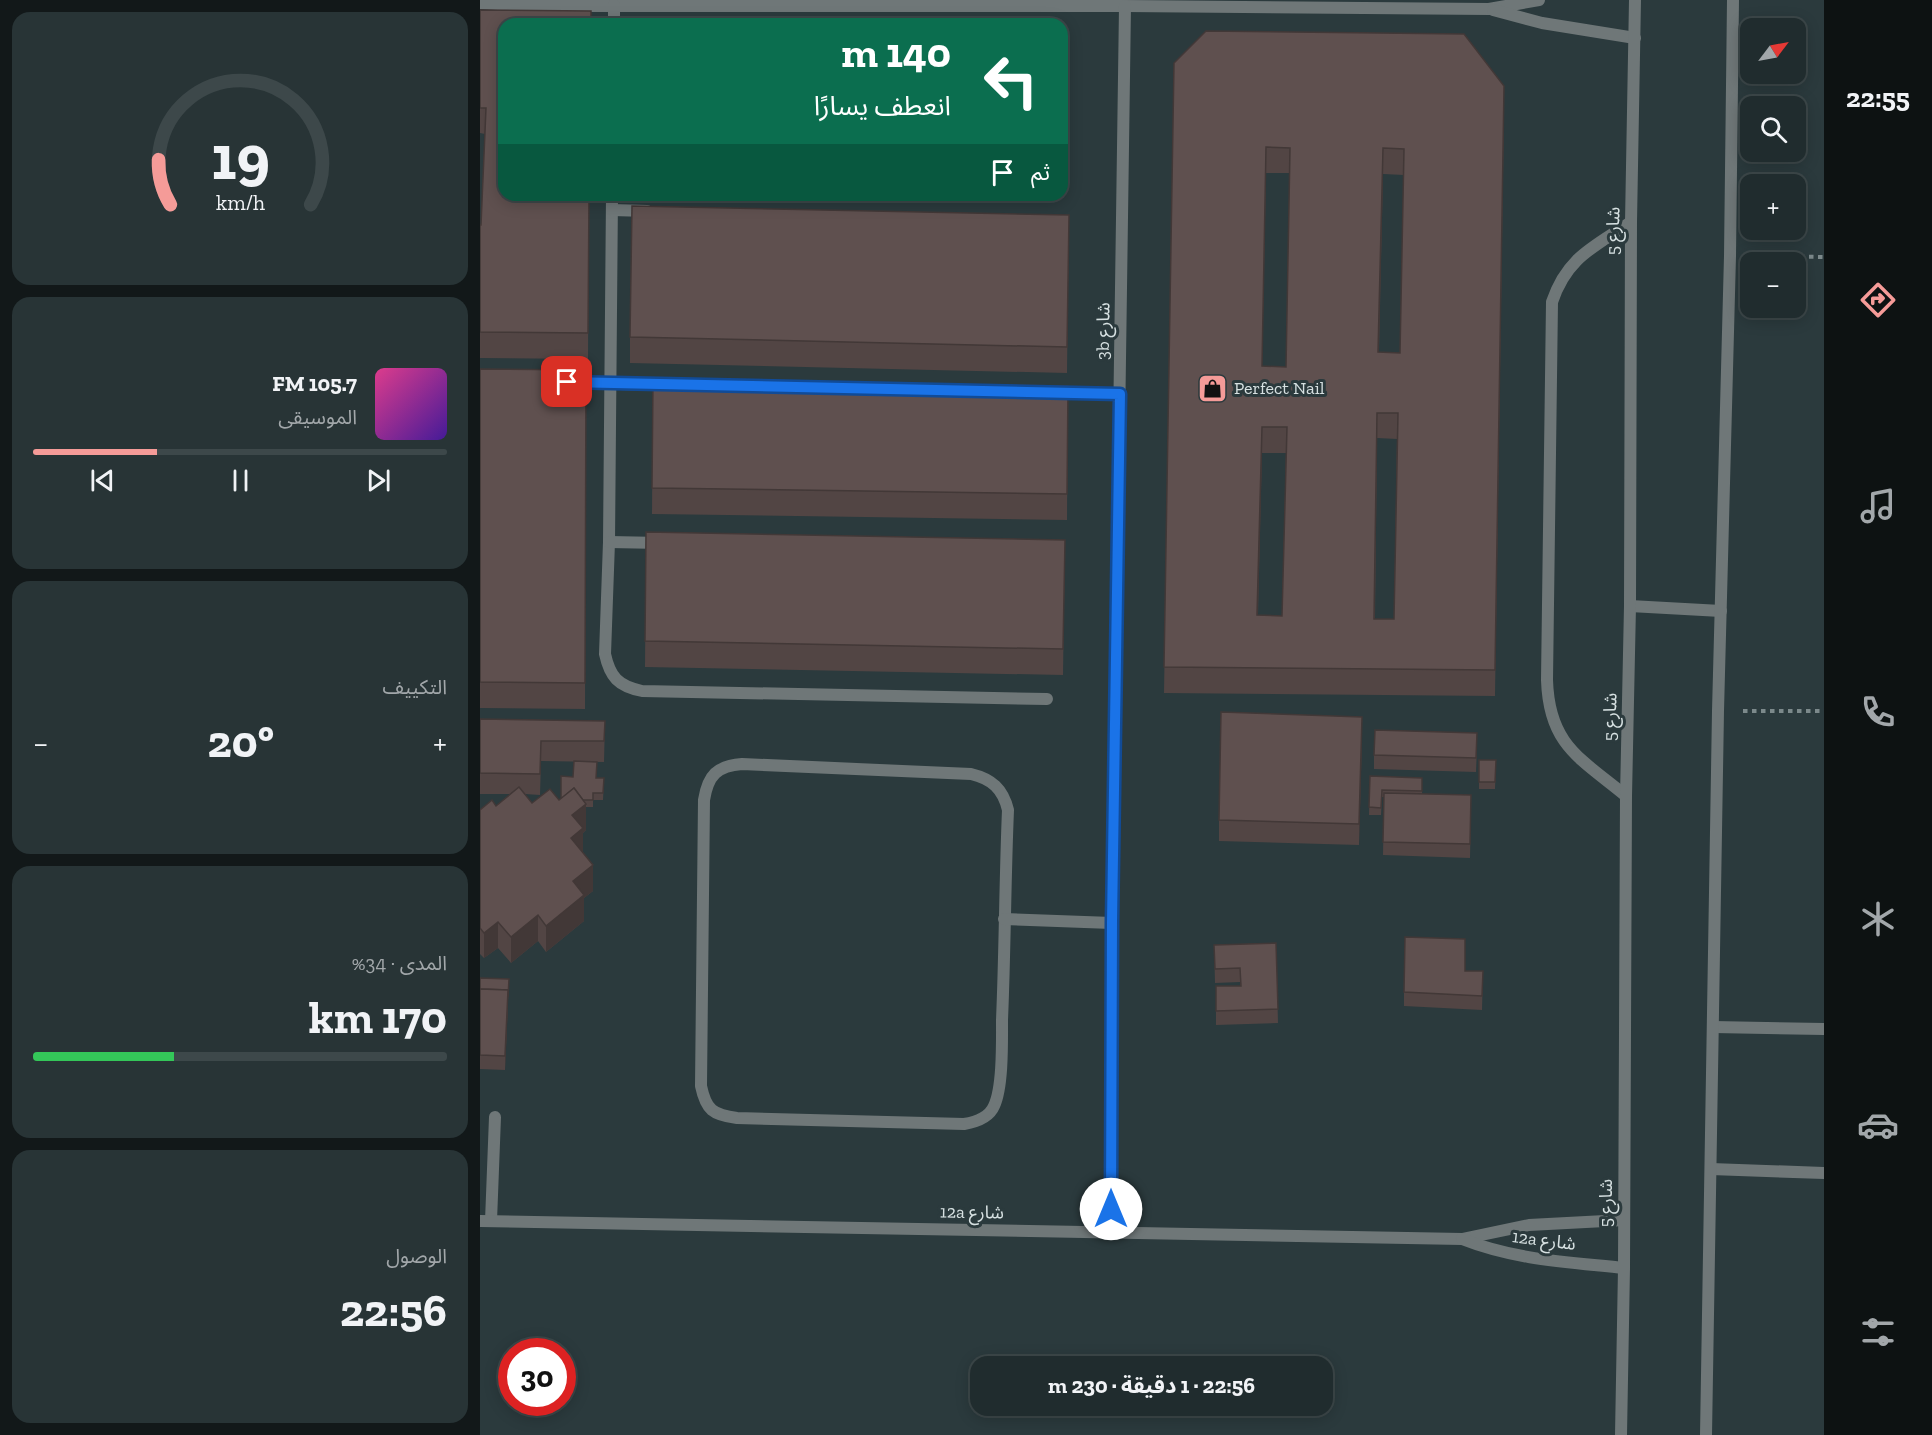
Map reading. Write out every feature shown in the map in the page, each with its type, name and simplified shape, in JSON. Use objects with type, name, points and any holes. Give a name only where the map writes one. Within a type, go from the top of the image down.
[{"type":"street","points":[[480,3],[530,6],[1125,6],[1166,3],[1489,9],[1539,0]]},
{"type":"street","name":"شارع 5","points":[[1621,1435],[1626,795],[1630,606],[1631,222],[1635,0]]},
{"type":"street","points":[[1706,1435],[1718,711],[1730,256],[1733,0]]},
{"type":"street","points":[[614,5],[614,18]]},
{"type":"street","points":[[499,17],[530,6]]},
{"type":"street","name":"3b شارع","points":[[1111,1233],[1112,922],[1125,6]]},
{"type":"street","points":[[1489,9],[1542,22],[1635,38]]},
{"type":"street","points":[[612,201],[609,542],[605,654],[608,668],[615,680],[628,688],[642,691],[1047,699]]},
{"type":"street","points":[[612,210],[660,212]]},
{"type":"street","points":[[1626,795],[1568,748],[1558,733],[1552,716],[1547,680],[1552,302],[1557,285],[1567,269],[1580,257],[1631,222]]},
{"type":"street","points":[[563,382],[682,385]]},
{"type":"street","points":[[1037,392],[1120,394]]},
{"type":"street","points":[[609,542],[681,543]]},
{"type":"street","points":[[1630,606],[1721,610]]},
{"type":"street","points":[[742,764],[971,774],[985,777],[997,785],[1005,796],[1008,810],[1004,919],[1002,1051],[999,1084],[994,1108],[986,1116],[976,1122],[964,1124],[852,1122],[737,1118],[723,1116],[710,1110],[701,1086],[703,859],[704,800],[706,787],[713,774],[727,765],[742,764]]},
{"type":"street","points":[[1004,919],[1112,922]]},
{"type":"street","points":[[1713,1027],[1824,1029]]},
{"type":"street","points":[[486,1221],[495,1117]]},
{"type":"street","points":[[1711,1169],[1824,1173]]},
{"type":"street","name":"12a شارع","points":[[486,1221],[1462,1239],[1529,1225],[1624,1220]]},
{"type":"street","name":"12a شارع","points":[[1462,1239],[1503,1253],[1525,1257],[1624,1268]]},
{"type":"path","points":[[1730,256],[1824,257]]},
{"type":"path","points":[[1718,711],[1824,711]]},
{"type":"building","points":[[480,10],[591,11],[591,18],[498,18],[498,201],[589,201],[588,333],[480,332],[480,225],[486,108],[480,108]]},
{"type":"building","points":[[1206,31],[1464,34],[1504,86],[1495,670],[1164,667],[1174,63]],"holes":[[[1266,147],[1290,148],[1286,367],[1262,366]],[[1383,148],[1404,149],[1400,353],[1378,352]],[[1377,413],[1398,413],[1394,619],[1374,619]],[[1262,427],[1287,427],[1282,616],[1257,615]]]},
{"type":"building","points":[[632,206],[1069,215],[1067,347],[630,337]]},
{"type":"building","points":[[480,369],[586,370],[585,683],[480,682]]},
{"type":"building","points":[[653,380],[1068,386],[1067,494],[652,488]]},
{"type":"building","points":[[646,532],[1065,540],[1063,649],[645,641]]},
{"type":"building","points":[[1221,712],[1362,717],[1359,824],[1219,820]]},
{"type":"building","points":[[480,719],[605,721],[604,741],[541,741],[540,774],[480,773]]},
{"type":"building","points":[[1375,730],[1477,733],[1476,758],[1374,755]]},
{"type":"building","points":[[1479,760],[1496,760],[1495,782],[1479,782]]},
{"type":"building","points":[[574,761],[597,762],[596,778],[604,778],[603,793],[593,793],[593,800],[583,800],[574,788],[561,799],[561,776],[573,777]]},
{"type":"building","points":[[1370,776],[1422,778],[1422,791],[1382,790],[1381,808],[1369,807]]},
{"type":"building","points":[[519,787],[532,803],[550,789],[559,800],[574,788],[586,804],[572,815],[583,828],[571,838],[593,865],[573,881],[584,895],[546,926],[538,915],[511,937],[498,922],[484,933],[480,928],[480,810],[492,800],[496,806]]},
{"type":"building","points":[[1384,793],[1471,795],[1470,844],[1383,842]]},
{"type":"building","points":[[1405,937],[1465,939],[1465,971],[1483,971],[1482,996],[1404,992]]},
{"type":"building","points":[[1276,943],[1278,1009],[1216,1011],[1216,986],[1241,986],[1240,968],[1215,969],[1214,945]]},
{"type":"building","points":[[480,978],[509,979],[508,997],[508,990],[480,989]]},
{"type":"building","points":[[480,989],[508,990],[505,1056],[480,1055]]},
{"type":"place","name":"Perfect Nail","points":[[1213,388]]},
{"type":"route","points":[[567,382],[1120,394],[1112,922],[1111,1209]]}]
